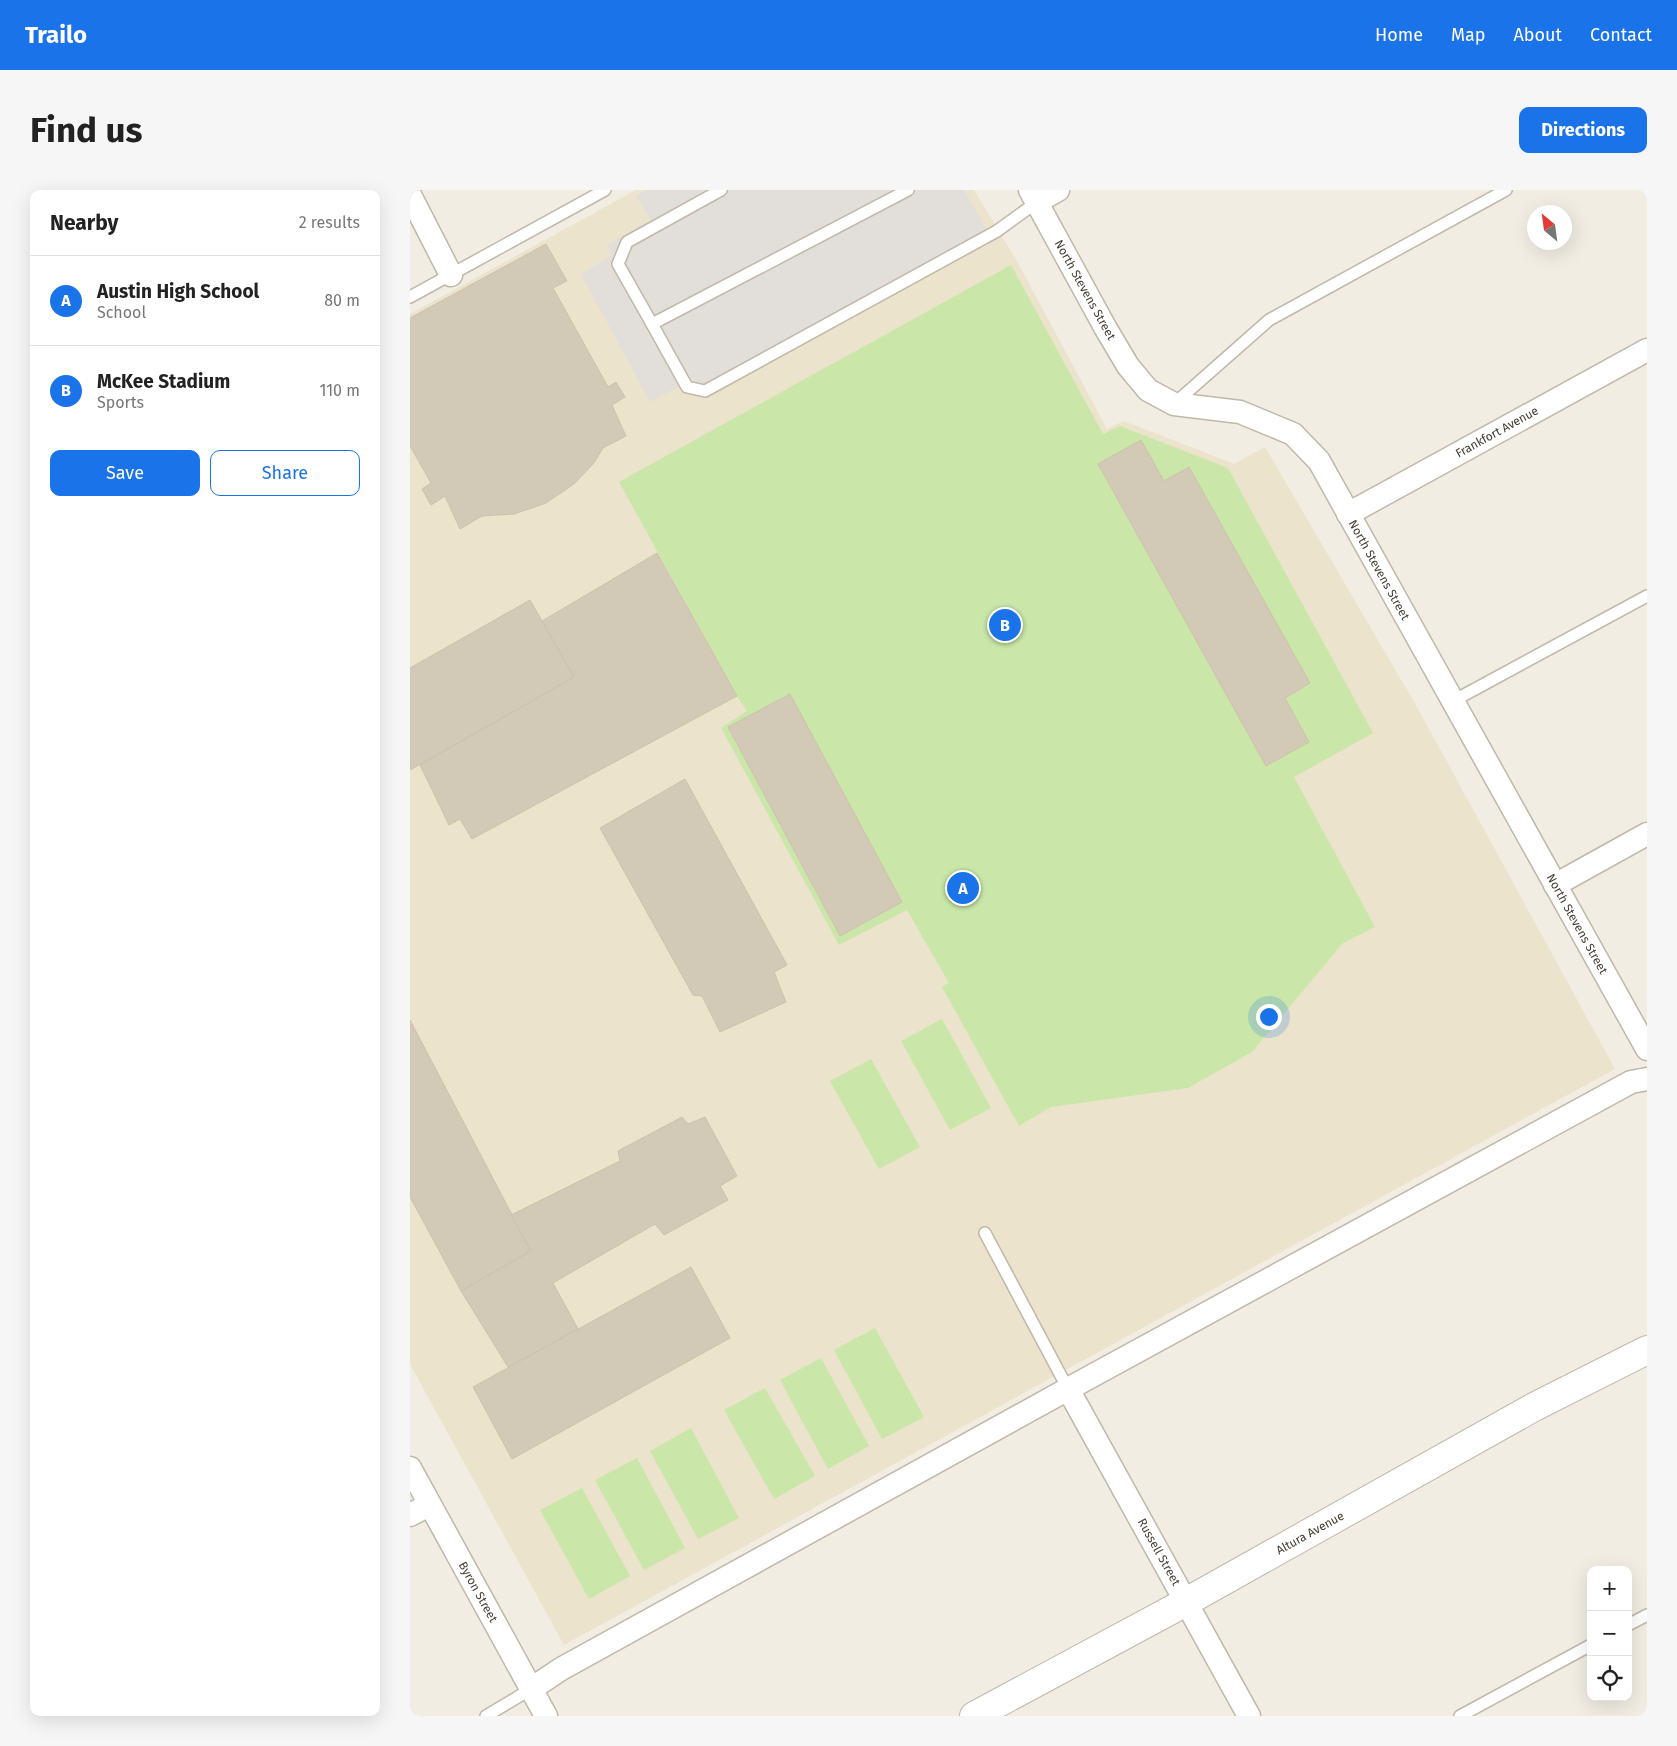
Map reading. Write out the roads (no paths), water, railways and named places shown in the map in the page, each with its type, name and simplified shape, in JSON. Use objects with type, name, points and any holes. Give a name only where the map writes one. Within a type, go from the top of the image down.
[{"type":"street","points":[[1034,196],[1058,190]]},
{"type":"street","points":[[410,195],[451,275]]},
{"type":"street","name":"North Stevens Street","points":[[1034,196],[1106,329],[1128,366],[1148,390],[1174,404],[1240,412],[1293,434],[1319,461],[1647,1049]]},
{"type":"street","name":"Frankfort Avenue","points":[[1348,514],[1647,350]]},
{"type":"street","points":[[1555,885],[1647,834]]},
{"type":"street","points":[[531,1689],[561,1670],[1068,1389],[1631,1082],[1647,1079]]},
{"type":"street","name":"Altura Avenue","points":[[974,1716],[1186,1602],[1534,1408],[1647,1350]]},
{"type":"street","name":"Russell Street","points":[[1068,1389],[1249,1716]]},
{"type":"street","name":"Byron Street","points":[[410,1468],[420,1510],[546,1716]]},
{"type":"lane","points":[[410,297],[605,190]]},
{"type":"lane","points":[[721,190],[627,242],[618,264],[687,387],[705,391],[997,231],[1034,196]]},
{"type":"lane","points":[[652,324],[908,190]]},
{"type":"lane","points":[[1174,404],[1269,320],[1506,190]]},
{"type":"lane","points":[[1453,702],[1647,596]]},
{"type":"lane","points":[[985,1233],[1068,1389]]},
{"type":"lane","points":[[1632,1623],[1647,1615]]},
{"type":"lane","points":[[1460,1716],[1587,1647]]},
{"type":"lane","points":[[486,1716],[531,1689]]},
{"type":"place","name":"McKee Stadium","points":[[1005,625]]},
{"type":"place","name":"Austin High School","points":[[963,888]]}]
